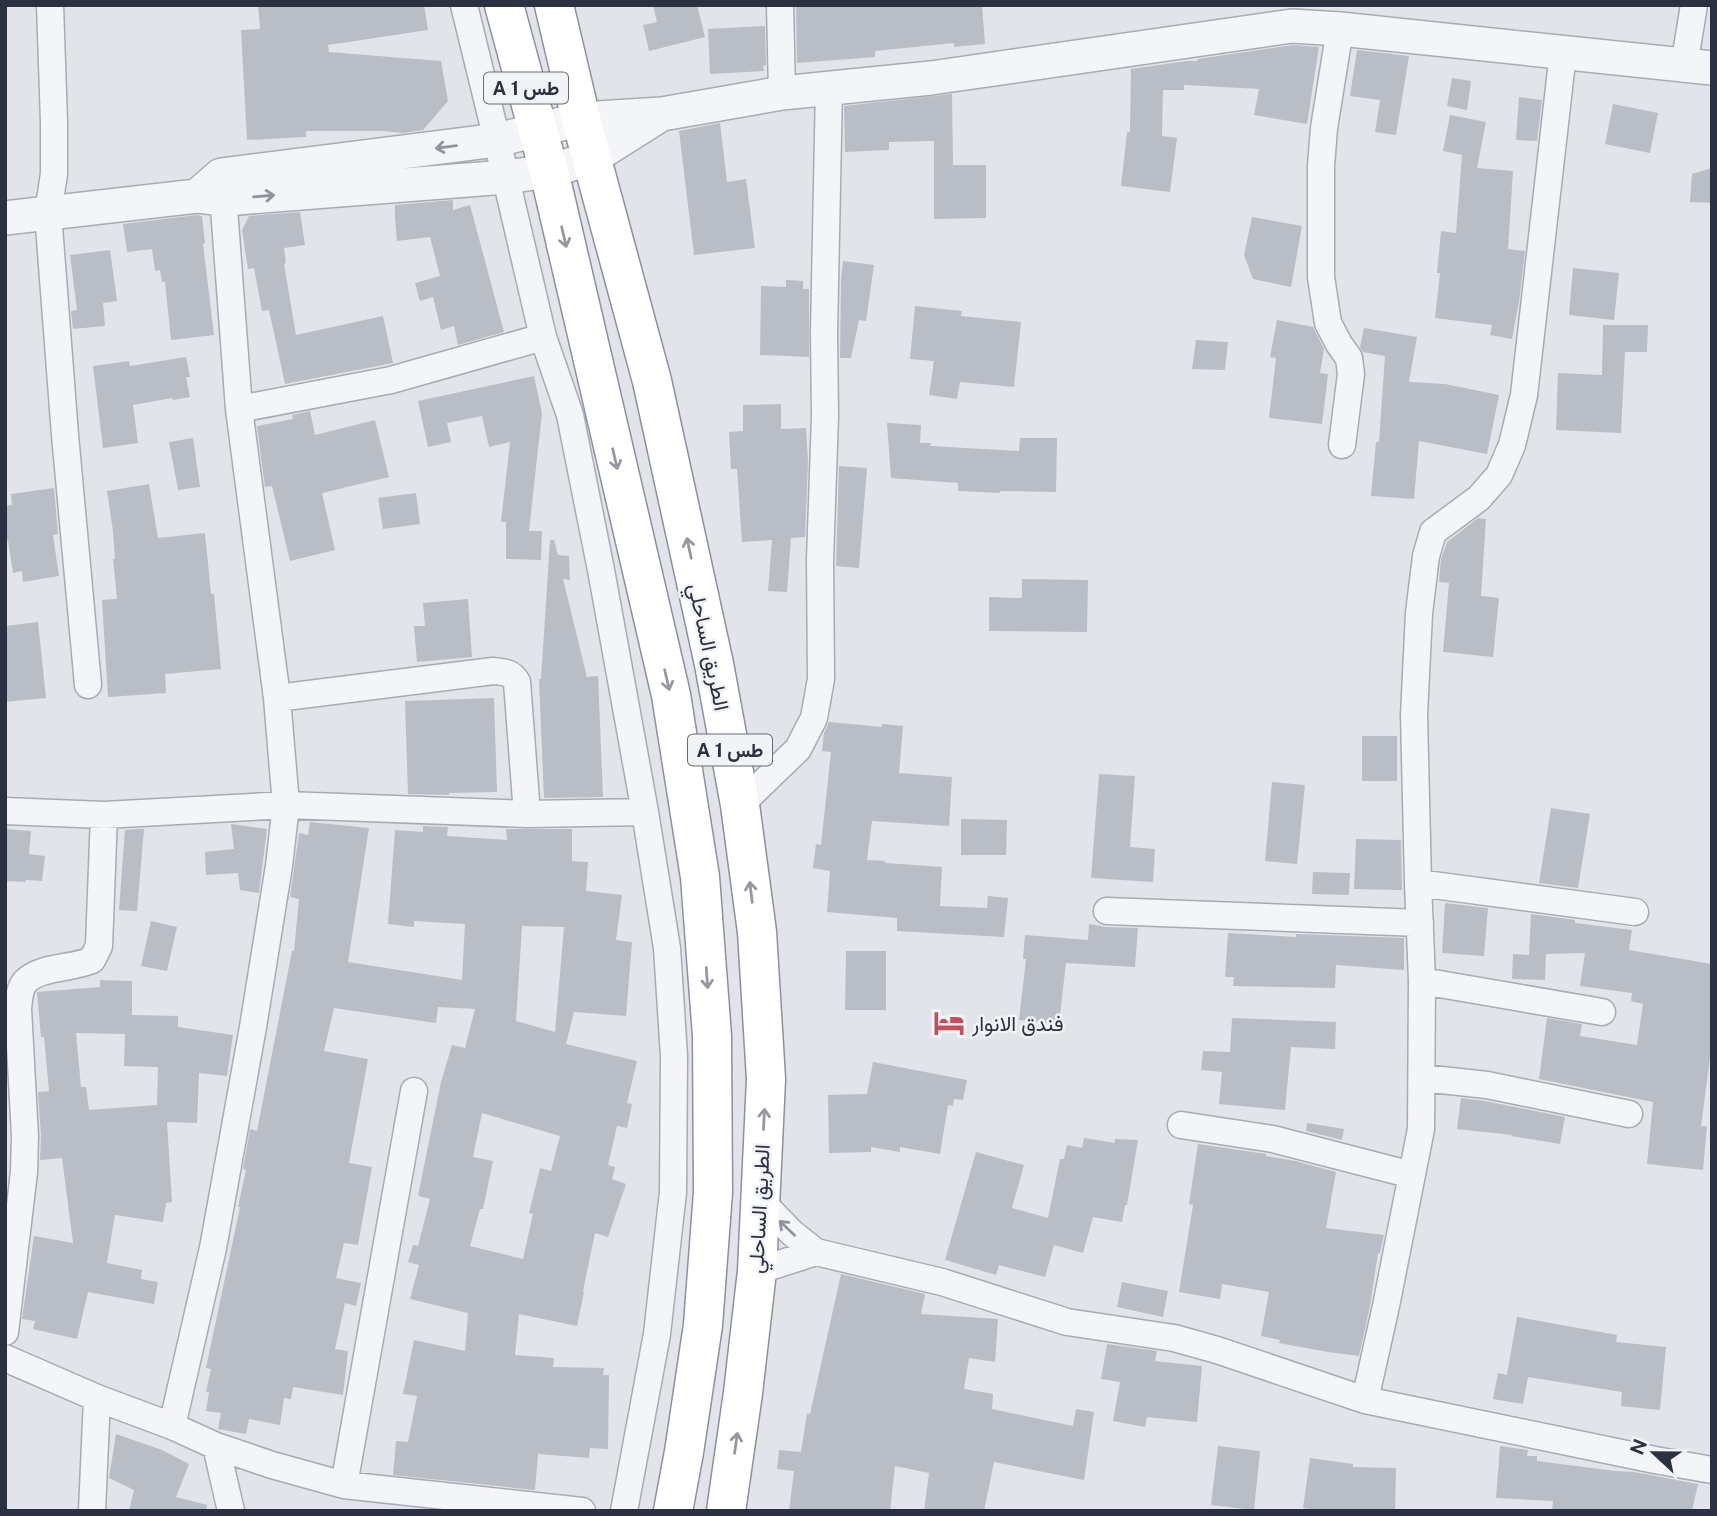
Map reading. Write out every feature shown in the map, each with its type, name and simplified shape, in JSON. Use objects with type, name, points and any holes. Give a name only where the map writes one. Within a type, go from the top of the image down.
[{"type":"highway","name":"A 1 طس","points":[[504,5],[549,171],[671,695],[700,877],[712,1036],[713,1192],[703,1325],[673,1511]]},
{"type":"highway","name":"الطريق الساحلي","points":[[554,5],[581,119],[652,382],[714,664],[740,805],[757,932],[766,1079],[757,1271],[726,1511]]},
{"type":"street","points":[[50,5],[54,174],[48,214],[88,685]]},
{"type":"street","points":[[464,5],[543,337],[570,415],[601,570],[667,948],[674,1056],[673,1192],[657,1334],[624,1511]]},
{"type":"street","points":[[780,5],[782,93]]},
{"type":"street","points":[[5,218],[214,190],[497,141],[581,119],[662,114],[782,93],[931,78],[1292,26],[1698,67],[1694,5]]},
{"type":"street","points":[[1340,29],[1324,128],[1321,277],[1328,323],[1349,358],[1351,374],[1342,445]]},
{"type":"street","points":[[1365,1400],[1421,1129],[1422,981],[1414,715],[1419,612],[1426,556],[1433,532],[1479,498],[1499,475],[1512,445],[1524,395],[1563,53]]},
{"type":"street","points":[[740,805],[798,749],[814,718],[821,679],[820,559],[830,88]]},
{"type":"street","points":[[214,190],[506,177],[549,171],[592,158],[662,114]]},
{"type":"street","points":[[172,1426],[213,1248],[253,1027],[286,805],[277,698],[239,409],[214,190]]},
{"type":"street","points":[[239,409],[391,380],[543,337]]},
{"type":"street","points":[[277,698],[493,671],[513,675],[517,682],[527,814]]},
{"type":"street","points":[[5,811],[104,815],[286,805],[527,814],[645,812]]},
{"type":"street","points":[[5,1332],[24,1172],[19,994],[25,982],[44,970],[83,965],[92,960],[96,953],[99,946],[104,815]]},
{"type":"street","points":[[1418,883],[1635,912]]},
{"type":"street","points":[[1107,911],[1420,923]]},
{"type":"street","points":[[1422,981],[1602,1012]]},
{"type":"street","points":[[1423,1078],[1487,1085],[1629,1114]]},
{"type":"street","points":[[344,1485],[414,1091]]},
{"type":"street","points":[[1181,1125],[1273,1139],[1412,1175]]},
{"type":"street","points":[[760,1200],[792,1233],[817,1252],[942,1282],[1067,1322],[1174,1338],[1365,1400],[1655,1461],[1712,1470]]},
{"type":"street","points":[[757,1271],[817,1252]]},
{"type":"street","points":[[5,1358],[216,1446],[344,1485],[582,1511]]},
{"type":"street","points":[[92,1511],[97,1398]]},
{"type":"street","points":[[216,1446],[231,1511]]},
{"type":"building","points":[[258,5],[424,5],[428,30],[328,45],[329,52],[441,61],[448,101],[423,130],[403,133],[306,131],[306,137],[247,140],[241,30],[260,29]]},
{"type":"building","points":[[653,5],[697,5],[705,37],[649,51],[643,25],[657,22]]},
{"type":"building","points":[[796,5],[982,5],[985,44],[954,47],[954,43],[875,51],[875,57],[797,63]]},
{"type":"building","points":[[765,26],[764,71],[710,74],[708,29]]},
{"type":"building","points":[[1293,45],[1319,47],[1307,124],[1254,115],[1259,89],[1184,85],[1184,90],[1163,90],[1162,136],[1177,138],[1170,192],[1121,186],[1127,132],[1130,132],[1131,69]]},
{"type":"building","points":[[1357,50],[1409,56],[1396,135],[1375,132],[1380,100],[1350,96]]},
{"type":"building","points":[[1452,78],[1471,81],[1467,110],[1447,106]]},
{"type":"building","points":[[952,94],[953,165],[986,165],[986,218],[934,219],[934,141],[889,142],[889,150],[845,152],[844,106]]},
{"type":"building","points":[[1519,97],[1542,100],[1537,141],[1516,140]]},
{"type":"building","points":[[1613,104],[1658,113],[1650,153],[1605,144]]},
{"type":"building","points":[[1450,115],[1486,122],[1477,168],[1513,171],[1508,249],[1525,251],[1512,339],[1490,335],[1492,325],[1435,318],[1441,231],[1456,233],[1462,155],[1443,151]]},
{"type":"building","points":[[720,123],[727,182],[746,179],[755,248],[694,255],[679,131]]},
{"type":"building","points":[[1712,168],[1712,203],[1690,202],[1692,174]]},
{"type":"building","points":[[453,200],[453,210],[470,205],[504,332],[458,345],[454,326],[441,330],[433,297],[420,301],[415,283],[440,276],[430,237],[397,241],[395,219],[395,205]]},
{"type":"building","points":[[300,212],[305,245],[284,248],[284,264],[296,335],[383,316],[393,363],[285,384],[269,310],[262,311],[254,268],[248,269],[242,230],[249,216]]},
{"type":"building","points":[[202,216],[214,335],[171,340],[165,282],[162,282],[160,270],[155,271],[152,249],[127,252],[123,224]]},
{"type":"building","points":[[1252,217],[1302,226],[1291,287],[1253,279],[1244,255]]},
{"type":"building","points":[[110,250],[117,301],[103,303],[105,326],[73,329],[71,311],[77,310],[70,255]]},
{"type":"building","points":[[843,261],[874,265],[866,321],[859,320],[851,358],[840,358]]},
{"type":"building","points":[[1573,268],[1619,273],[1614,320],[1569,315]]},
{"type":"building","points":[[786,280],[803,281],[803,289],[809,289],[809,357],[760,355],[761,286],[786,287]]},
{"type":"building","points":[[915,306],[962,311],[961,316],[1021,322],[1014,387],[960,382],[957,399],[929,395],[934,361],[910,359]]},
{"type":"building","points":[[1277,320],[1313,327],[1324,349],[1320,373],[1328,374],[1322,424],[1269,418],[1276,358],[1270,357]]},
{"type":"building","points":[[1603,325],[1648,325],[1647,352],[1625,352],[1621,433],[1556,430],[1558,373],[1602,375]]},
{"type":"building","points":[[1364,328],[1417,337],[1409,382],[1445,384],[1499,395],[1487,454],[1419,441],[1414,499],[1371,496],[1376,442],[1379,442],[1385,356],[1363,352],[1360,347]]},
{"type":"building","points":[[1196,340],[1228,342],[1225,370],[1192,369]]},
{"type":"building","points":[[186,357],[190,397],[133,405],[138,443],[103,448],[93,366],[129,361],[130,366]]},
{"type":"building","points":[[534,376],[542,413],[529,531],[542,531],[541,560],[506,559],[506,522],[501,522],[510,442],[489,447],[482,416],[447,423],[451,442],[428,447],[418,401]]},
{"type":"building","points":[[781,404],[781,429],[806,428],[808,462],[805,537],[791,538],[787,592],[768,591],[772,540],[742,542],[737,469],[731,469],[729,432],[743,431],[743,405]]},
{"type":"building","points":[[310,411],[315,435],[375,420],[389,477],[322,493],[335,550],[290,561],[272,486],[265,487],[257,426],[293,419],[292,415]]},
{"type":"building","points":[[887,423],[921,425],[920,443],[931,443],[930,446],[1019,451],[1020,438],[1057,438],[1056,492],[958,491],[958,483],[891,478]]},
{"type":"building","points":[[193,438],[200,487],[178,490],[169,442]]},
{"type":"building","points":[[839,466],[867,468],[859,568],[836,566]]},
{"type":"building","points":[[149,484],[158,538],[205,533],[221,669],[165,674],[166,693],[108,697],[102,600],[117,599],[113,531],[107,491]]},
{"type":"building","points":[[54,488],[58,534],[53,535],[59,576],[23,582],[22,571],[13,573],[8,540],[5,541],[5,506],[12,505],[11,494]]},
{"type":"building","points":[[416,493],[420,524],[383,529],[378,498]]},
{"type":"building","points":[[1478,518],[1486,519],[1481,596],[1499,598],[1493,657],[1443,652],[1449,583],[1439,582],[1441,559],[1447,542]]},
{"type":"building","points":[[550,540],[554,540],[558,555],[569,556],[570,580],[563,579],[587,677],[598,676],[603,797],[544,798],[539,679]]},
{"type":"building","points":[[1022,579],[1088,580],[1087,632],[989,631],[989,597],[1022,598]]},
{"type":"building","points":[[468,599],[472,657],[417,662],[414,626],[425,626],[423,603]]},
{"type":"building","points":[[38,622],[46,698],[5,702],[5,626]]},
{"type":"building","points":[[494,698],[497,792],[408,794],[405,701]]},
{"type":"building","points":[[829,722],[882,727],[882,724],[903,726],[899,773],[952,777],[949,826],[872,821],[867,860],[942,867],[940,906],[987,908],[988,896],[1008,898],[1004,937],[897,931],[897,918],[827,912],[830,871],[813,868],[816,844],[821,845],[831,752],[822,751],[824,733]]},
{"type":"building","points":[[1362,736],[1397,736],[1397,781],[1362,781]]},
{"type":"building","points":[[1099,774],[1135,776],[1130,847],[1155,849],[1153,882],[1091,878]]},
{"type":"building","points":[[1272,782],[1305,785],[1297,864],[1265,861]]},
{"type":"building","points":[[1551,808],[1590,814],[1578,888],[1539,883]]},
{"type":"building","points":[[961,819],[1007,820],[1006,855],[961,855]]},
{"type":"building","points":[[310,822],[369,828],[348,962],[462,980],[465,924],[414,921],[414,927],[388,924],[395,830],[423,832],[423,826],[448,827],[447,836],[507,840],[506,829],[572,829],[572,861],[588,862],[586,891],[622,895],[616,940],[632,942],[626,1016],[574,1012],[566,1044],[637,1061],[627,1103],[632,1104],[627,1128],[617,1126],[608,1165],[615,1167],[612,1179],[626,1184],[608,1237],[595,1233],[577,1326],[519,1314],[515,1355],[554,1358],[553,1367],[604,1368],[603,1375],[609,1375],[608,1449],[590,1448],[589,1458],[538,1454],[535,1490],[393,1475],[396,1441],[408,1442],[417,1396],[403,1394],[414,1340],[465,1351],[468,1313],[410,1299],[419,1265],[408,1262],[413,1245],[418,1246],[430,1199],[418,1196],[441,1082],[452,1045],[465,1048],[475,1009],[438,1007],[436,1023],[334,1008],[324,1051],[368,1059],[349,1163],[372,1167],[358,1245],[344,1243],[336,1278],[361,1283],[356,1306],[345,1303],[335,1349],[348,1351],[343,1395],[293,1387],[291,1399],[284,1398],[280,1425],[249,1419],[246,1434],[218,1429],[221,1413],[206,1411],[209,1392],[206,1392],[211,1369],[206,1368],[240,1207],[250,1129],[257,1131],[294,951],[299,899],[290,897],[299,833],[308,835]],"holes":[[[522,926],[564,927],[555,1032],[516,1021]],[[482,1113],[560,1136],[551,1171],[540,1168],[529,1213],[533,1214],[523,1259],[470,1246],[480,1209],[483,1209],[493,1161],[473,1157]]]},
{"type":"building","points":[[231,824],[267,829],[259,893],[240,890],[238,873],[206,875],[205,852],[234,849]]},
{"type":"building","points":[[5,829],[31,831],[29,854],[45,856],[42,881],[5,881]]},
{"type":"building","points":[[144,829],[137,911],[119,910],[125,830]]},
{"type":"building","points":[[1356,839],[1401,840],[1402,890],[1354,889]]},
{"type":"building","points":[[1313,872],[1350,873],[1349,895],[1312,894]]},
{"type":"building","points":[[1445,903],[1488,908],[1484,956],[1442,953]]},
{"type":"building","points":[[1531,914],[1632,930],[1629,950],[1712,964],[1712,1043],[1701,1126],[1707,1126],[1703,1170],[1647,1164],[1653,1102],[1539,1079],[1547,1018],[1582,1024],[1580,1036],[1637,1045],[1643,1004],[1631,1001],[1632,993],[1580,986],[1585,953],[1546,954],[1545,980],[1512,979],[1513,954],[1529,955]]},
{"type":"building","points":[[151,921],[177,927],[167,971],[141,966]]},
{"type":"building","points":[[1089,924],[1138,928],[1135,967],[1066,963],[1059,1024],[1019,1020],[1026,959],[1023,959],[1025,935],[1088,940]]},
{"type":"building","points":[[1228,933],[1404,938],[1404,970],[1336,965],[1335,988],[1233,986],[1234,977],[1225,977]]},
{"type":"building","points":[[846,951],[886,951],[886,1010],[845,1010]]},
{"type":"building","points":[[100,980],[132,981],[132,1015],[178,1016],[178,1027],[233,1035],[227,1076],[199,1073],[197,1123],[167,1122],[172,1202],[166,1203],[163,1222],[115,1215],[107,1263],[142,1270],[141,1279],[158,1282],[154,1304],[88,1292],[77,1339],[33,1329],[35,1321],[22,1319],[34,1236],[73,1243],[62,1158],[40,1160],[38,1092],[49,1091],[37,992],[100,987]],"holes":[[[76,1033],[125,1034],[124,1066],[158,1067],[157,1105],[89,1110],[86,1087],[81,1087]]]},
{"type":"building","points":[[1232,1018],[1336,1022],[1335,1049],[1291,1047],[1285,1110],[1219,1104],[1222,1072],[1201,1070],[1203,1051],[1230,1052]]},
{"type":"building","points":[[873,1062],[967,1080],[963,1100],[954,1099],[953,1106],[948,1105],[940,1154],[900,1147],[900,1152],[871,1147],[871,1152],[829,1153],[828,1095],[867,1094]]},
{"type":"building","points":[[1461,1098],[1565,1117],[1560,1144],[1457,1129]]},
{"type":"building","points":[[1307,1123],[1344,1129],[1342,1140],[1306,1131]]},
{"type":"building","points":[[1084,1138],[1115,1143],[1115,1139],[1138,1140],[1122,1222],[1093,1217],[1083,1253],[1054,1245],[1045,1277],[999,1265],[996,1275],[945,1260],[976,1152],[1024,1165],[1012,1208],[1048,1218],[1060,1159],[1064,1159],[1067,1145],[1082,1148]]},
{"type":"building","points":[[1198,1144],[1266,1154],[1336,1172],[1326,1228],[1384,1235],[1378,1253],[1359,1356],[1279,1343],[1280,1340],[1261,1336],[1269,1292],[1222,1284],[1220,1299],[1179,1292],[1193,1205],[1189,1204]]},
{"type":"building","points":[[841,1274],[925,1294],[921,1314],[998,1319],[995,1362],[969,1358],[964,1389],[993,1394],[992,1409],[1073,1426],[1076,1409],[1094,1412],[1084,1480],[994,1462],[984,1511],[924,1511],[929,1473],[895,1466],[890,1511],[789,1511],[794,1471],[777,1469],[779,1450],[801,1452],[807,1413],[810,1414]]},
{"type":"building","points":[[1122,1282],[1168,1291],[1163,1317],[1117,1307]]},
{"type":"building","points":[[1517,1317],[1617,1335],[1616,1342],[1666,1347],[1660,1410],[1621,1406],[1622,1392],[1528,1377],[1523,1404],[1493,1399],[1498,1373],[1507,1375]]},
{"type":"building","points":[[1107,1344],[1157,1351],[1155,1361],[1202,1366],[1197,1422],[1147,1417],[1145,1427],[1113,1421],[1120,1382],[1101,1379]]},
{"type":"building","points":[[116,1434],[162,1450],[189,1464],[176,1497],[207,1505],[206,1511],[129,1511],[134,1490],[109,1478]]},
{"type":"building","points":[[1218,1446],[1260,1451],[1254,1510],[1211,1505]]},
{"type":"building","points":[[1500,1446],[1528,1450],[1527,1456],[1537,1456],[1537,1461],[1634,1472],[1698,1484],[1692,1511],[1552,1511],[1553,1501],[1496,1498]]},
{"type":"building","points":[[1310,1458],[1353,1464],[1353,1467],[1396,1468],[1395,1511],[1320,1511],[1303,1508]]},
{"type":"place","name":"فندق الانوار","points":[[949,1023]]}]
